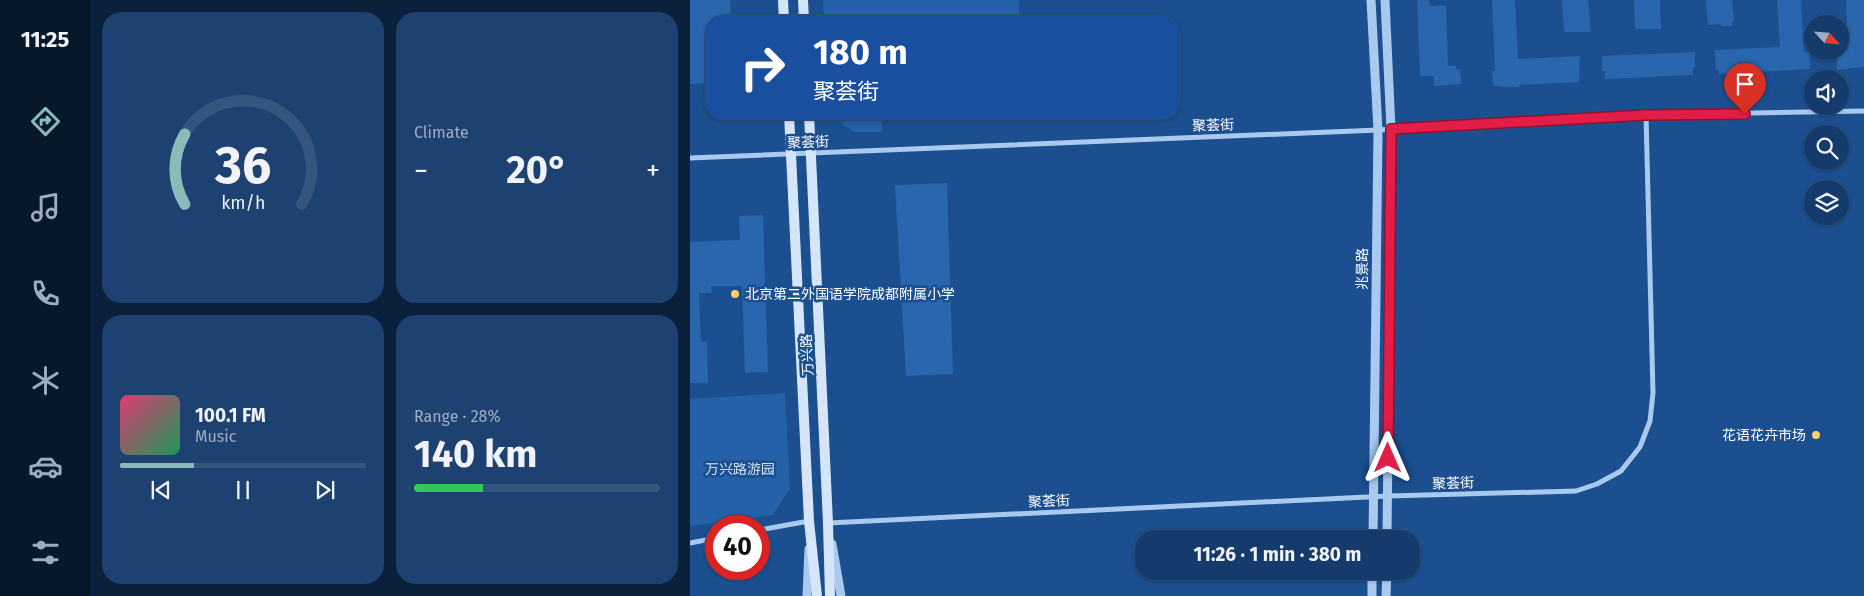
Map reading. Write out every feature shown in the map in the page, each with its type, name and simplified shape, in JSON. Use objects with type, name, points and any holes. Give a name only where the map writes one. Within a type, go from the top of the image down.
[{"type":"main road","points":[[783,0],[784,15]]},
{"type":"main road","points":[[803,0],[804,15]]},
{"type":"main road","points":[[789,120],[809,521],[817,596]]},
{"type":"main road","name":"万兴路","points":[[809,120],[830,596]]},
{"type":"street","name":"兆景路","points":[[1371,0],[1378,130],[1372,530]]},
{"type":"street","name":"兆景路","points":[[1385,0],[1391,129],[1387,530]]},
{"type":"street","name":"聚荟街","points":[[690,158],[1378,130],[1646,115],[1864,111]]},
{"type":"street","name":"聚荟街","points":[[828,523],[1388,496],[1576,491],[1597,484],[1621,470],[1640,446],[1650,421],[1653,393],[1646,115]]},
{"type":"street","points":[[770,528],[809,521],[807,596]]},
{"type":"street","points":[[828,523],[841,596]]},
{"type":"street","points":[[690,543],[705,540]]},
{"type":"street","points":[[1372,580],[1372,596]]},
{"type":"street","points":[[1386,596],[1387,580]]},
{"type":"green space","points":[[823,0],[1019,0],[1020,15],[824,15]]},
{"type":"green space","points":[[838,120],[882,120],[882,132],[853,132]]},
{"type":"green space","name":"万兴路游园","points":[[785,393],[790,488],[773,515],[705,515],[705,524],[690,526],[690,399]]},
{"type":"building","points":[[690,0],[730,0],[731,15],[705,15],[705,83],[690,84]]},
{"type":"building","points":[[1417,0],[1429,0],[1430,6],[1446,5],[1448,66],[1456,66],[1456,70],[1460,69],[1461,84],[1434,86],[1434,76],[1420,76]]},
{"type":"building","points":[[1492,0],[1515,0],[1518,59],[1580,56],[1579,82],[1519,85],[1519,87],[1493,86],[1492,71],[1495,71]]},
{"type":"building","points":[[1562,0],[1588,0],[1591,32],[1564,32]]},
{"type":"building","points":[[1634,0],[1660,0],[1661,29],[1635,29]]},
{"type":"building","points":[[1706,0],[1732,0],[1734,21],[1732,21],[1732,26],[1708,25]]},
{"type":"building","points":[[1777,0],[1801,0],[1804,60],[1809,60],[1810,69],[1719,74],[1719,70],[1716,70],[1715,50],[1780,47]]},
{"type":"building","points":[[1846,0],[1864,0],[1864,67],[1837,70],[1837,60],[1849,60],[1849,15],[1847,15]]},
{"type":"building","points":[[1695,52],[1693,75],[1605,79],[1605,71],[1602,71],[1602,56]]},
{"type":"building","points":[[947,183],[953,374],[906,376],[895,185]]},
{"type":"building","points":[[763,215],[768,372],[745,373],[742,286],[711,286],[712,293],[699,293],[701,342],[707,342],[708,383],[690,383],[690,242],[740,240],[739,216]]},
{"type":"place","name":"北京第二外国语学院成都附属小学","points":[[735,294]]},
{"type":"place","name":"花语花卉市场","points":[[1816,435]]},
{"type":"route","points":[[1388,458],[1391,129],[1646,115],[1745,114]]}]
